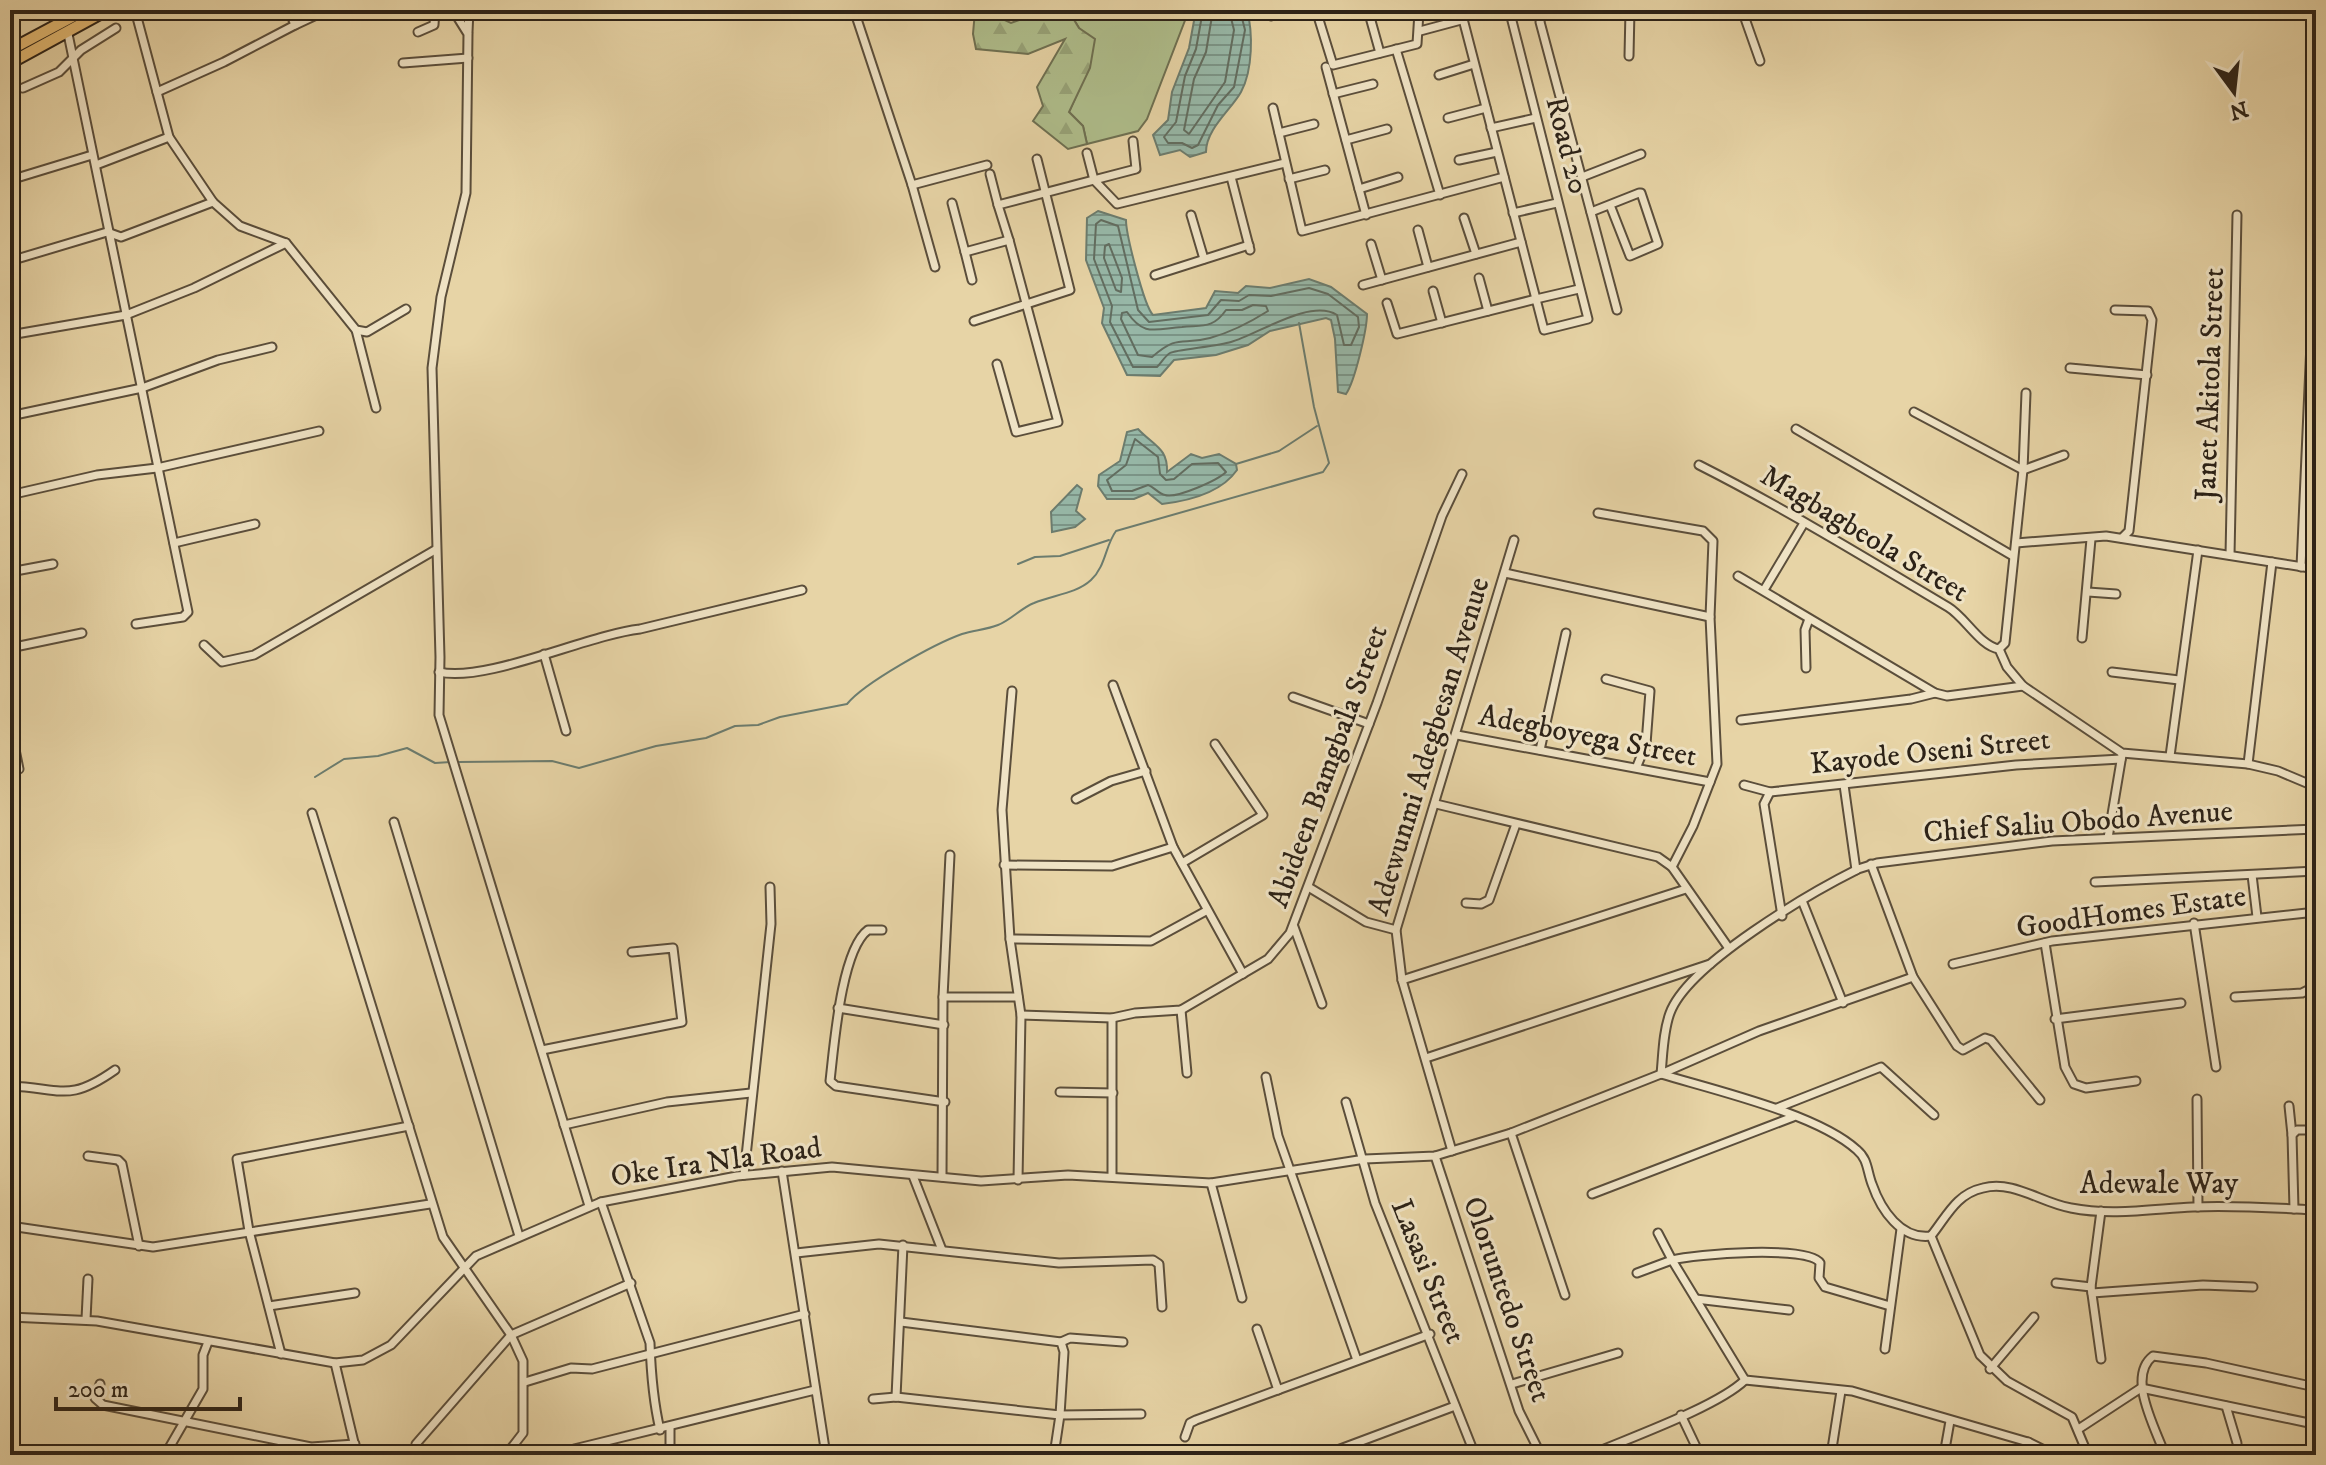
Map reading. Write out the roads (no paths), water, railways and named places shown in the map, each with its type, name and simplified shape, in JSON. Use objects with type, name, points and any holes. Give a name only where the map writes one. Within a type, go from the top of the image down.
[{"type":"highway","points":[[10,50],[85,10]]},
{"type":"highway","points":[[10,63],[107,10]]},
{"type":"street","points":[[135,10],[169,137],[213,202],[240,226],[286,243],[318,279],[356,330],[376,408]]},
{"type":"street","points":[[289,10],[295,25]]},
{"type":"street","points":[[157,92],[327,10]]},
{"type":"street","points":[[418,32],[434,25],[435,10]]},
{"type":"street","points":[[453,10],[468,34]]},
{"type":"street","points":[[469,10],[466,193],[443,284],[432,368],[439,715],[589,1206]]},
{"type":"street","points":[[854,10],[912,185],[935,267]]},
{"type":"street","points":[[1271,16],[1294,10]]},
{"type":"street","points":[[1316,10],[1333,65],[1419,42],[1419,12]]},
{"type":"street","points":[[1368,10],[1380,53]]},
{"type":"street","points":[[1398,10],[1440,12],[1463,19]]},
{"type":"street","points":[[1542,10],[1540,22],[1617,310]]},
{"type":"street","points":[[1629,56],[1630,10]]},
{"type":"street","points":[[1742,10],[1760,61]]},
{"type":"street","name":"Road 20","points":[[1510,13],[1588,319],[1544,330],[1536,299]]},
{"type":"street","points":[[1420,31],[1463,19]]},
{"type":"street","points":[[1463,19],[1536,299]]},
{"type":"street","points":[[23,88],[59,72],[81,50],[116,28]]},
{"type":"street","points":[[68,34],[187,615],[136,624]]},
{"type":"street","points":[[1396,49],[1440,195]]},
{"type":"street","points":[[403,63],[468,58]]},
{"type":"street","points":[[1439,75],[1474,64]]},
{"type":"street","points":[[1326,67],[1366,215]]},
{"type":"street","points":[[1333,94],[1373,84]]},
{"type":"street","points":[[1273,108],[1302,231],[1504,177]]},
{"type":"street","points":[[1448,118],[1486,108]]},
{"type":"street","points":[[1491,128],[1536,118]]},
{"type":"street","points":[[1279,133],[1314,124]]},
{"type":"street","points":[[1346,140],[1387,129]]},
{"type":"street","points":[[96,165],[169,137]]},
{"type":"street","points":[[998,205],[1136,169],[1133,141]]},
{"type":"street","points":[[2301,567],[2315,268],[2313,152],[2316,148]]},
{"type":"street","points":[[1459,160],[1497,152]]},
{"type":"street","points":[[1087,153],[1094,180],[1117,204],[1285,163]]},
{"type":"street","points":[[1582,177],[1641,154]]},
{"type":"street","points":[[10,180],[92,155]]},
{"type":"street","points":[[974,321],[1070,288],[1037,159]]},
{"type":"street","points":[[912,185],[987,165]]},
{"type":"street","points":[[1289,179],[1325,170]]},
{"type":"street","points":[[990,174],[1058,422],[1018,434],[997,364]]},
{"type":"street","points":[[1155,275],[1250,248],[1231,177]]},
{"type":"street","points":[[1359,189],[1398,177]]},
{"type":"street","points":[[1591,212],[1641,193],[1658,244],[1630,256],[1610,205]]},
{"type":"street","points":[[10,261],[107,232],[121,237],[213,202]]},
{"type":"street","points":[[952,203],[972,280]]},
{"type":"street","points":[[1513,213],[1557,203]]},
{"type":"street","points":[[1191,215],[1204,259]]},
{"type":"street","name":"Janet Akitola Street","points":[[2230,555],[2228,483],[2237,215]]},
{"type":"street","points":[[1464,218],[1476,254]]},
{"type":"street","points":[[1418,230],[1428,267]]},
{"type":"street","points":[[965,252],[1009,240]]},
{"type":"street","points":[[1363,285],[1521,242]]},
{"type":"street","points":[[10,335],[126,315],[194,288],[286,243]]},
{"type":"street","points":[[1371,244],[1382,280]]},
{"type":"street","points":[[1479,278],[1488,311]]},
{"type":"street","points":[[1387,303],[1396,334],[1579,289]]},
{"type":"street","points":[[1433,291],[1442,323]]},
{"type":"street","points":[[356,330],[367,332],[406,309]]},
{"type":"street","points":[[2115,310],[2151,313],[2129,531],[2122,538]]},
{"type":"street","points":[[10,416],[142,388],[218,360],[272,347]]},
{"type":"street","points":[[2070,368],[2147,375]]},
{"type":"street","points":[[2026,393],[2016,543],[2005,643],[1999,649],[2007,667],[2023,686],[2122,756],[2108,838]]},
{"type":"street","points":[[1914,412],[2023,470],[2064,455]]},
{"type":"street","points":[[1796,429],[2013,556]]},
{"type":"street","points":[[10,495],[97,475],[157,468],[319,431]]},
{"type":"street","name":"Magbagbeola Street","points":[[1699,465],[1951,609],[1989,645],[1999,649]]},
{"type":"street","name":"Abideen Bamgbala Street","points":[[1021,1015],[1112,1018],[1181,1010],[1268,959],[1294,927],[1310,888],[1314,865],[1369,724],[1442,516],[1462,474]]},
{"type":"street","points":[[1598,513],[1708,534],[1713,541],[1710,617],[1718,749],[1710,782],[1693,826],[1672,867]]},
{"type":"street","points":[[1764,590],[1804,523]]},
{"type":"street","points":[[174,543],[255,524]]},
{"type":"street","points":[[2016,543],[2122,538],[2316,569]]},
{"type":"street","points":[[2082,638],[2091,539]]},
{"type":"street","name":"Adewunmi Adegbesan Avenue","points":[[1452,1151],[1402,980],[1396,930],[1514,540]]},
{"type":"street","points":[[204,645],[222,662],[254,655],[435,550]]},
{"type":"street","points":[[2170,756],[2198,550]]},
{"type":"street","points":[[2248,764],[2272,562]]},
{"type":"street","points":[[10,572],[53,564]]},
{"type":"street","points":[[1505,573],[1710,617]]},
{"type":"street","points":[[1738,576],[1935,693],[1947,696],[2023,686]]},
{"type":"street","points":[[439,672],[461,674],[544,654],[560,647],[579,646],[614,632],[802,590]]},
{"type":"street","points":[[2088,592],[2116,594]]},
{"type":"street","points":[[1806,668],[1805,630],[1809,619]]},
{"type":"street","points":[[10,648],[82,633]]},
{"type":"street","points":[[1540,750],[1566,633]]},
{"type":"street","points":[[544,654],[566,731]]},
{"type":"street","points":[[2112,672],[2179,680]]},
{"type":"street","points":[[1606,679],[1650,691],[1646,744],[1637,766]]},
{"type":"street","points":[[1113,685],[1173,847],[1243,974]]},
{"type":"street","points":[[1012,691],[1002,810],[1010,939],[1021,1015],[1018,1180]]},
{"type":"street","points":[[1741,720],[1911,699],[1935,693]]},
{"type":"street","points":[[1293,697],[1369,724]]},
{"type":"street","points":[[10,725],[19,769]]},
{"type":"street","name":"Adegboyega Street","points":[[1457,735],[1710,782]]},
{"type":"street","points":[[1182,863],[1263,815],[1215,744]]},
{"type":"street","name":"Kayode Oseni Street","points":[[1744,785],[1770,792],[2016,765],[2122,756],[2170,756],[2248,764],[2278,771],[2316,787]]},
{"type":"street","points":[[1076,799],[1111,781],[1146,771]]},
{"type":"street","points":[[1844,785],[1856,870]]},
{"type":"street","points":[[1770,792],[1764,804],[1782,916]]},
{"type":"street","points":[[1436,804],[1658,857],[1672,867],[1728,947]]},
{"type":"street","points":[[312,813],[409,1126],[430,1204],[451,1253],[466,1268],[511,1335],[523,1361],[523,1433],[506,1455]]},
{"type":"street","points":[[394,822],[519,1236]]},
{"type":"street","points":[[1466,903],[1481,904],[1489,900],[1516,824]]},
{"type":"street","name":"Chief Saliu Obodo Avenue","points":[[1661,1074],[1671,1013],[1679,996],[1728,947],[1871,864],[2037,843],[2316,829]]},
{"type":"street","points":[[1004,865],[1112,866],[1173,847]]},
{"type":"street","points":[[942,1177],[945,1102],[943,997],[950,855]]},
{"type":"street","points":[[1871,864],[1913,977],[1957,1046],[1963,1050],[1985,1038],[1991,1040],[2040,1100]]},
{"type":"street","points":[[2095,882],[2316,871]]},
{"type":"street","points":[[2252,875],[2257,917]]},
{"type":"street","points":[[744,1175],[771,924],[770,887]]},
{"type":"street","points":[[1310,888],[1366,922],[1396,930]]},
{"type":"street","points":[[1402,980],[1686,889]]},
{"type":"street","points":[[1803,903],[1843,1003]]},
{"type":"street","points":[[1010,939],[1151,941],[1206,911]]},
{"type":"street","name":"GoodHomes Estate","points":[[1953,964],[2045,943],[2194,923],[2316,912]]},
{"type":"street","points":[[2194,923],[2216,1067]]},
{"type":"street","points":[[1294,927],[1322,1004]]},
{"type":"street","points":[[882,930],[868,930],[856,944],[838,1008],[832,1085],[945,1102]]},
{"type":"street","points":[[2045,943],[2055,1019],[2065,1067],[2074,1084],[2086,1088],[2136,1081]]},
{"type":"street","points":[[542,1050],[682,1022],[673,948],[632,952]]},
{"type":"street","points":[[1426,1058],[1712,963]]},
{"type":"street","name":"Oke Ira Nla Road","points":[[10,1317],[86,1319],[335,1363],[363,1360],[391,1345],[476,1256],[601,1202],[744,1175],[832,1167],[913,1176],[1018,1180],[1068,1175],[1112,1176],[1211,1183],[1365,1159],[1435,1156],[1511,1133],[1661,1074],[1759,1031],[1913,977]]},
{"type":"street","points":[[2235,997],[2302,993],[2316,986]]},
{"type":"street","points":[[943,997],[1018,997]]},
{"type":"street","points":[[2055,1019],[2181,1003]]},
{"type":"street","points":[[2313,1036],[2316,1005]]},
{"type":"street","points":[[838,1008],[944,1025]]},
{"type":"street","points":[[1181,1010],[1187,1073]]},
{"type":"street","points":[[1112,1018],[1112,1176]]},
{"type":"street","points":[[1777,1108],[1881,1067],[1934,1115]]},
{"type":"street","points":[[10,1086],[44,1092],[80,1090],[90,1088],[115,1070]]},
{"type":"street","points":[[1661,1074],[1777,1108],[1857,1149],[1867,1164],[1878,1198],[1901,1229],[1919,1237],[1931,1236],[1980,1355],[1990,1369],[2072,1417],[2080,1428],[2088,1455]]},
{"type":"street","points":[[1266,1077],[1278,1136],[1357,1360]]},
{"type":"street","points":[[1060,1092],[1113,1093]]},
{"type":"street","points":[[564,1125],[667,1102],[751,1093]]},
{"type":"street","points":[[2197,1099],[2198,1207]]},
{"type":"street","name":"Lasasi Street","points":[[1346,1102],[1365,1159],[1375,1203],[1430,1334],[1475,1455]]},
{"type":"street","points":[[2289,1106],[2294,1209]]},
{"type":"street","points":[[1592,1194],[1793,1117]]},
{"type":"street","points":[[281,1354],[249,1231],[237,1159],[409,1126]]},
{"type":"street","points":[[2292,1135],[2297,1130],[2316,1130]]},
{"type":"street","points":[[1511,1133],[1565,1295]]},
{"type":"street","points":[[88,1156],[118,1160],[122,1164],[139,1246]]},
{"type":"street","name":"Oloruntedo Street","points":[[1435,1156],[1519,1411],[1541,1455]]},
{"type":"street","points":[[782,1171],[826,1455]]},
{"type":"street","points":[[913,1176],[942,1250]]},
{"type":"street","points":[[1211,1183],[1242,1298]]},
{"type":"street","name":"Adewale Way","points":[[1931,1236],[1945,1212],[1981,1188],[2002,1185],[2069,1208],[2101,1211],[2198,1207],[2316,1210]]},
{"type":"street","points":[[601,1202],[631,1283],[651,1352],[648,1359],[651,1392],[660,1430]]},
{"type":"street","points":[[10,1226],[139,1246],[430,1204]]},
{"type":"street","points":[[2101,1211],[2092,1290],[2101,1359]]},
{"type":"street","points":[[1885,1349],[1901,1229]]},
{"type":"street","points":[[1658,1233],[1745,1380]]},
{"type":"street","points":[[796,1253],[853,1244],[903,1245],[1059,1263],[1153,1260],[1159,1264],[1162,1307]]},
{"type":"street","points":[[896,1397],[903,1245]]},
{"type":"street","points":[[1637,1273],[1672,1260],[1773,1252],[1810,1255],[1820,1263],[1819,1278],[1825,1287],[1890,1306]]},
{"type":"street","points":[[86,1319],[88,1279]]},
{"type":"street","points":[[416,1444],[511,1335],[631,1283]]},
{"type":"street","points":[[2056,1283],[2092,1290],[2203,1285],[2253,1287]]},
{"type":"street","points":[[269,1306],[355,1293]]},
{"type":"street","points":[[1696,1299],[1789,1310]]},
{"type":"street","points":[[525,1382],[571,1368],[592,1369],[805,1314]]},
{"type":"street","points":[[1990,1369],[2034,1317]]},
{"type":"street","points":[[901,1322],[1061,1342],[1070,1338],[1123,1342]]},
{"type":"street","points":[[1257,1329],[1278,1390]]},
{"type":"street","points":[[1185,1437],[1190,1423],[1196,1420],[1430,1334]]},
{"type":"street","points":[[165,1455],[203,1389],[203,1355],[208,1342]]},
{"type":"street","points":[[1054,1455],[1064,1352],[1061,1342]]},
{"type":"street","points":[[1512,1384],[1618,1353]]},
{"type":"street","points":[[2165,1455],[2141,1388],[2148,1360],[2158,1355],[2306,1385],[2314,1383],[2316,1373]]},
{"type":"street","points":[[335,1363],[357,1455]]},
{"type":"street","points":[[1745,1380],[1852,1391],[2028,1442],[2054,1455]]},
{"type":"street","points":[[1590,1455],[1737,1388],[1745,1380]]},
{"type":"street","points":[[100,1384],[97,1403],[311,1447],[355,1444]]},
{"type":"street","points":[[2080,1428],[2141,1388],[2309,1423]]},
{"type":"street","points":[[574,1449],[670,1428],[815,1390]]},
{"type":"street","points":[[1831,1455],[1841,1391]]},
{"type":"street","points":[[873,1399],[896,1397],[1060,1415],[1141,1414]]},
{"type":"street","points":[[1324,1455],[1455,1406]]},
{"type":"street","points":[[2226,1406],[2237,1443]]},
{"type":"street","points":[[1681,1415],[1700,1455]]},
{"type":"street","points":[[1944,1455],[1950,1421]]},
{"type":"street","points":[[670,1428],[670,1455]]},
{"type":"street","points":[[2025,1455],[2028,1442]]},
{"type":"water","points":[[1196,10],[1247,10],[1251,40],[1248,73],[1237,99],[1210,135],[1206,152],[1190,157],[1180,150],[1160,155],[1153,135],[1168,120],[1172,92],[1189,48]]},
{"type":"water","points":[[1098,211],[1126,220],[1136,269],[1153,315],[1206,308],[1215,291],[1238,293],[1246,286],[1270,288],[1309,279],[1331,287],[1367,314],[1360,355],[1346,394],[1338,392],[1335,339],[1331,320],[1326,318],[1270,331],[1248,345],[1216,355],[1174,360],[1160,376],[1127,375],[1102,323],[1104,308],[1086,260],[1087,218]]},
{"type":"water","points":[[1138,429],[1162,452],[1167,472],[1191,454],[1202,458],[1219,454],[1236,464],[1237,470],[1222,485],[1182,501],[1162,504],[1148,493],[1134,499],[1107,499],[1098,486],[1099,475],[1120,461],[1127,432]]},
{"type":"water","points":[[1077,485],[1082,489],[1076,511],[1085,519],[1075,527],[1052,532],[1051,512]]},
{"type":"waterway","points":[[458,762],[552,761],[579,768],[656,746],[706,738],[735,726],[758,725],[780,717],[847,704],[883,675],[935,646],[962,634],[998,625],[1029,605],[1085,585],[1100,569],[1116,531],[1323,472],[1329,463],[1314,407],[1299,323]]},
{"type":"waterway","points":[[1236,464],[1279,451],[1317,426]]},
{"type":"waterway","points":[[1018,564],[1035,557],[1060,556],[1109,540]]},
{"type":"waterway","points":[[315,777],[344,759],[378,756],[407,748],[435,763],[451,762]]}]
